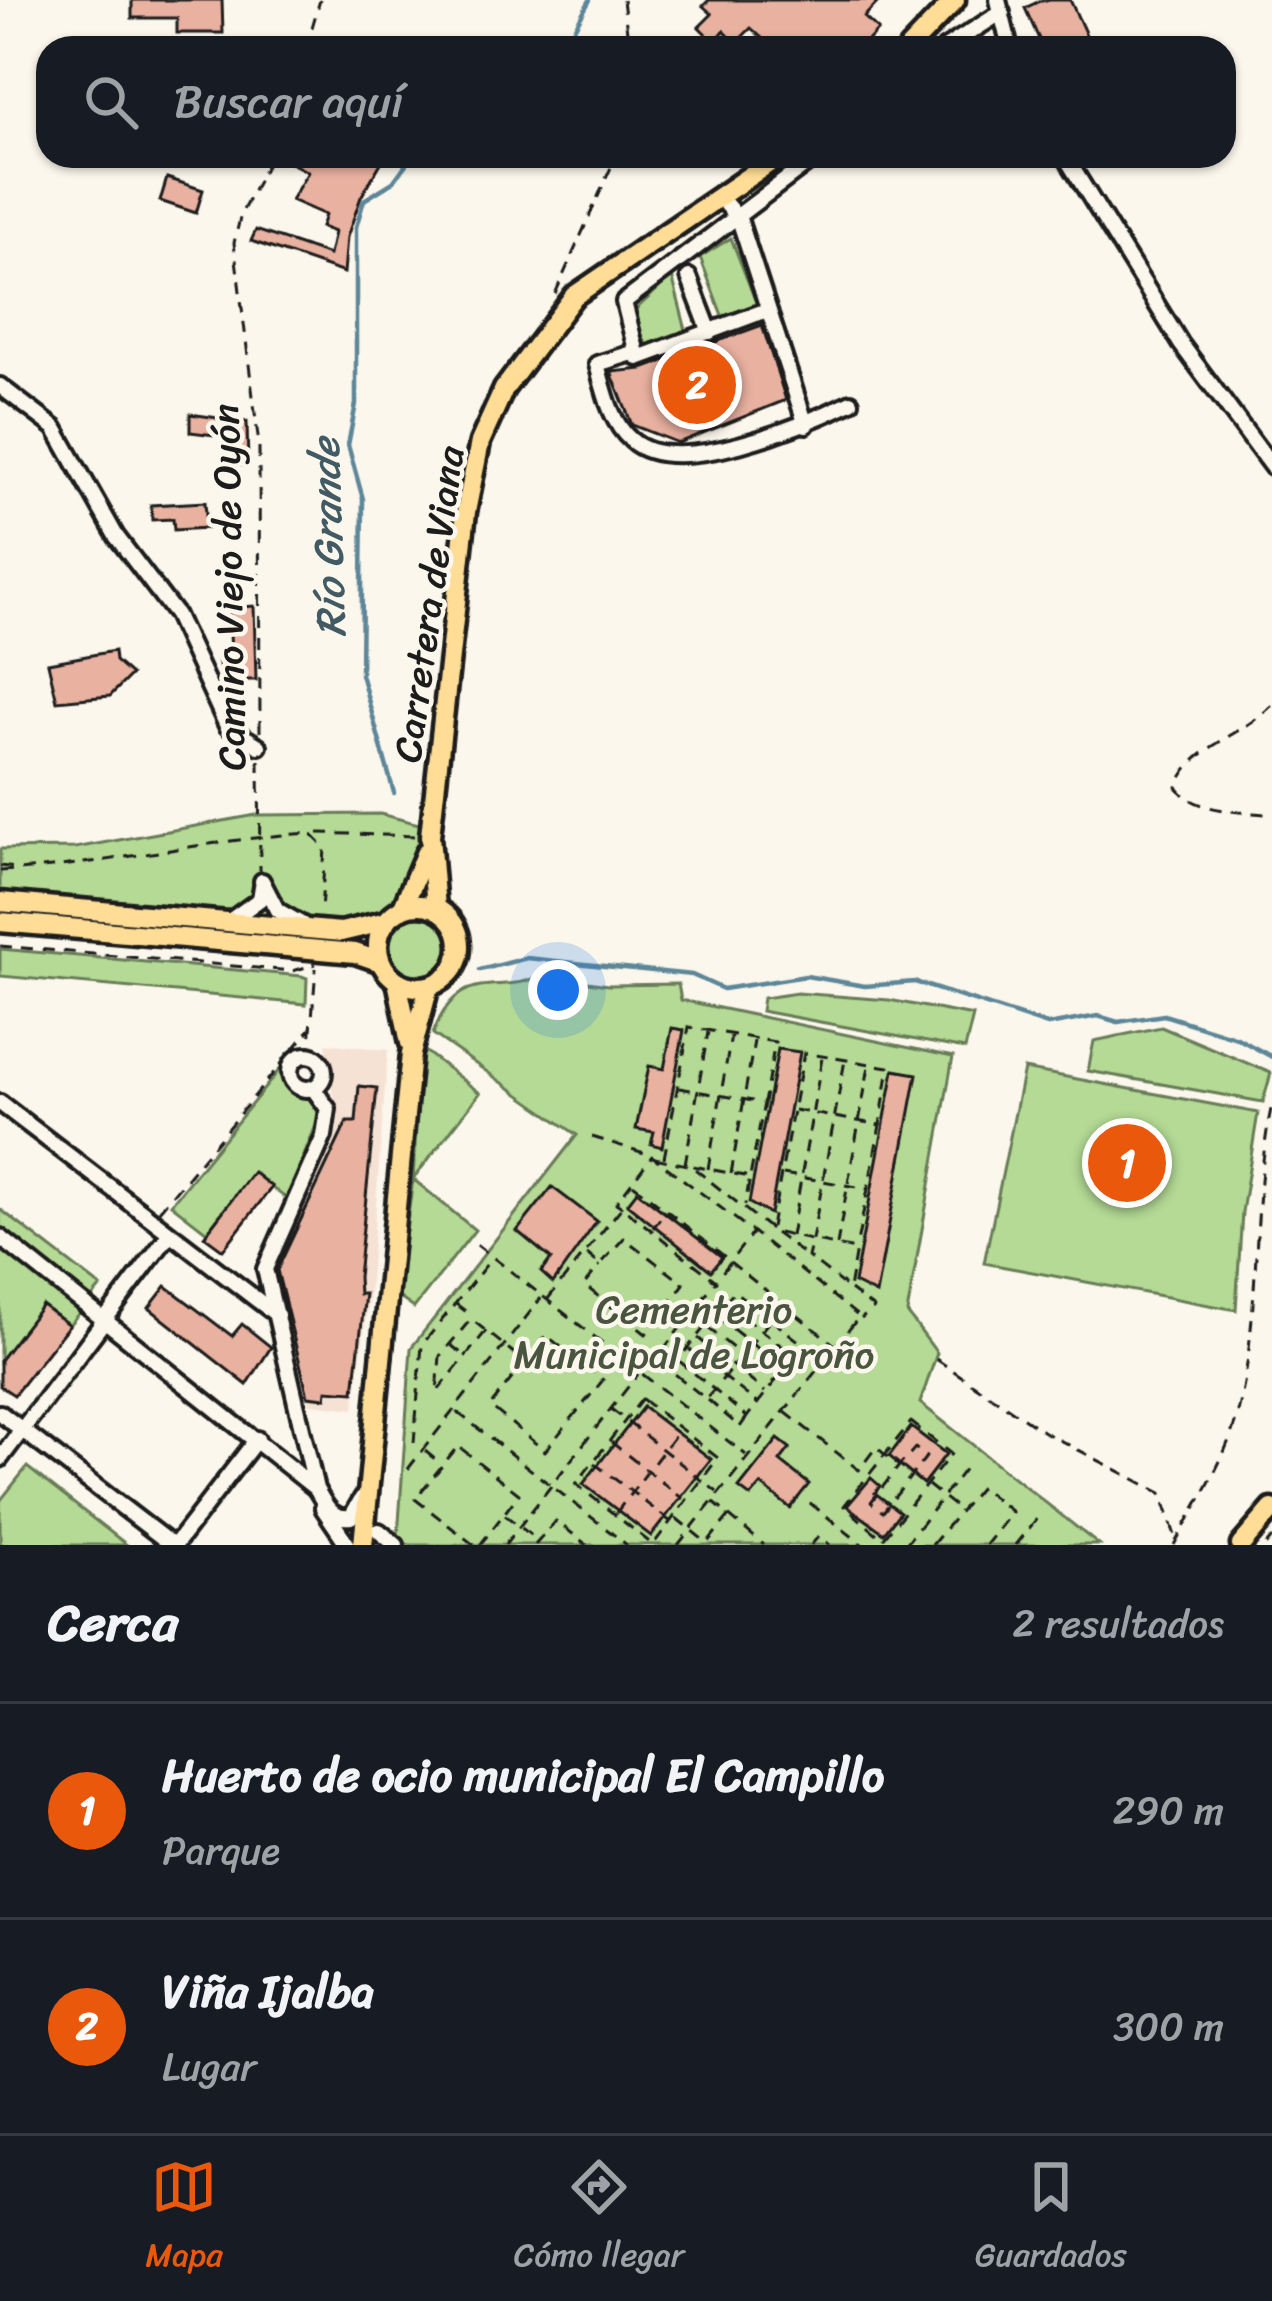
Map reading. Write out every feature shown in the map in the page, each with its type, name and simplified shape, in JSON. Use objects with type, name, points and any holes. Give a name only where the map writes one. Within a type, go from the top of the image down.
[{"type":"main road","points":[[920,36],[955,0]]},
{"type":"main road","name":"Carretera de Viana","points":[[394,915],[418,881],[430,836],[466,512],[480,442],[504,389],[574,296],[761,168]]},
{"type":"main road","name":"Carretera de Viana","points":[[430,836],[436,908]]},
{"type":"main road","points":[[0,902],[228,922],[381,962]]},
{"type":"main road","points":[[0,922],[317,942],[394,915],[436,908],[455,925],[461,950],[451,973],[429,986],[397,981]]},
{"type":"main road","points":[[394,915],[378,940],[381,962],[397,981],[411,1054]]},
{"type":"main road","points":[[363,1545],[411,1054],[429,986]]},
{"type":"main road","points":[[1241,1545],[1272,1509]]},
{"type":"street","points":[[961,36],[1000,6],[1007,36]]},
{"type":"street","points":[[767,310],[638,358],[624,302],[802,168]]},
{"type":"street","points":[[1072,168],[1181,344],[1272,467]]},
{"type":"street","points":[[719,196],[739,218],[806,424]]},
{"type":"street","points":[[689,277],[710,332]]},
{"type":"street","points":[[637,352],[597,364],[611,411],[632,442],[676,458],[806,424],[851,402]]},
{"type":"street","points":[[0,386],[55,428],[116,536],[176,615],[227,726],[260,746]]},
{"type":"street","points":[[262,881],[277,910],[317,942]]},
{"type":"street","points":[[228,922],[260,899],[262,881]]},
{"type":"street","points":[[313,1088],[324,1070],[309,1056],[298,1058],[290,1072],[297,1086],[313,1088],[328,1109],[324,1136],[265,1269],[316,1489],[323,1510],[348,1545]]},
{"type":"street","points":[[3,1111],[277,1315]]},
{"type":"street","points":[[0,1459],[168,1236]]},
{"type":"street","points":[[0,1237],[257,1439],[316,1489],[331,1513],[342,1518],[358,1510],[366,1487]]},
{"type":"street","points":[[0,1414],[174,1545],[257,1439]]},
{"type":"street","points":[[379,1531],[396,1545]]},
{"type":"path","points":[[310,36],[320,0]]},
{"type":"path","points":[[623,0],[628,36]]},
{"type":"path","name":"Camino Viejo de Oyón","points":[[262,881],[256,837],[259,445],[234,243],[241,214],[265,168]]},
{"type":"path","points":[[559,314],[554,290],[610,168]]},
{"type":"path","points":[[1272,705],[1245,729],[1192,760],[1177,788],[1184,798],[1201,805],[1272,815]]},
{"type":"path","points":[[309,1056],[325,848],[310,833]]},
{"type":"path","points":[[0,869],[30,869],[256,837],[310,833],[430,836]]},
{"type":"path","points":[[0,946],[293,971],[314,968],[317,942]]},
{"type":"path","points":[[664,1160],[689,1027],[775,1042],[745,1208]]},
{"type":"path","points":[[150,1222],[311,1028]]},
{"type":"path","points":[[688,1165],[708,1030]]},
{"type":"path","points":[[708,1169],[731,1035]]},
{"type":"path","points":[[731,1174],[754,1039]]},
{"type":"path","points":[[772,1230],[804,1053],[889,1067],[849,1289]]},
{"type":"path","points":[[791,1236],[822,1056]]},
{"type":"path","points":[[808,1257],[845,1060]]},
{"type":"path","points":[[837,1245],[869,1064]]},
{"type":"path","points":[[677,1088],[764,1103]]},
{"type":"path","points":[[1175,1543],[1220,1461],[1239,1406],[1256,1196],[1272,1104]]},
{"type":"path","points":[[793,1109],[880,1125]]},
{"type":"path","points":[[592,1137],[642,1148],[864,1321],[874,1308],[688,1165]]},
{"type":"path","points":[[654,1157],[751,1177]]},
{"type":"path","points":[[654,1157],[616,1203],[716,1281]]},
{"type":"path","points":[[781,1174],[868,1190]]},
{"type":"path","points":[[632,1183],[837,1347]]},
{"type":"path","points":[[408,1469],[622,1207]]},
{"type":"path","points":[[652,1230],[666,1210]]},
{"type":"path","points":[[772,1230],[856,1249]]},
{"type":"path","points":[[505,1545],[752,1232]]},
{"type":"path","points":[[624,1238],[684,1284],[646,1334],[584,1285],[600,1265],[624,1238]]},
{"type":"path","points":[[478,1245],[747,1456]]},
{"type":"path","points":[[585,1253],[600,1265]]},
{"type":"path","points":[[414,1443],[422,1352],[454,1303],[493,1257]]},
{"type":"path","points":[[734,1292],[804,1346],[740,1427],[670,1370],[714,1315],[734,1292]]},
{"type":"path","points":[[454,1303],[525,1362]]},
{"type":"path","points":[[724,1303],[795,1356]]},
{"type":"path","points":[[706,1399],[783,1304]]},
{"type":"path","points":[[714,1315],[785,1370]]},
{"type":"path","points":[[677,1545],[859,1317]]},
{"type":"path","points":[[471,1319],[440,1356],[437,1392],[486,1331]]},
{"type":"path","points":[[706,1326],[775,1382]]},
{"type":"path","points":[[546,1335],[603,1380],[545,1450],[490,1406],[525,1362],[546,1335]]},
{"type":"path","points":[[697,1337],[766,1393]]},
{"type":"path","points":[[450,1344],[466,1357]]},
{"type":"path","points":[[688,1348],[758,1404]]},
{"type":"path","points":[[422,1352],[440,1356]]},
{"type":"path","points":[[936,1359],[1044,1432],[1161,1493],[1175,1543]]},
{"type":"path","points":[[678,1360],[748,1417]]},
{"type":"path","points":[[642,1399],[680,1428],[718,1458],[653,1545],[576,1484],[642,1399]]},
{"type":"path","points":[[611,1409],[718,1493]]},
{"type":"path","points":[[455,1411],[628,1545]]},
{"type":"path","points":[[784,1411],[859,1470],[876,1447],[899,1466]]},
{"type":"path","points":[[911,1422],[951,1454],[883,1539],[844,1506],[873,1470],[911,1422]]},
{"type":"path","points":[[614,1514],[680,1428]]},
{"type":"path","points":[[609,1441],[686,1501]]},
{"type":"path","points":[[458,1446],[519,1494],[477,1545],[415,1499],[442,1466],[458,1446]]},
{"type":"path","points":[[915,1448],[926,1457],[883,1512],[871,1502],[887,1482],[915,1448]]},
{"type":"path","points":[[424,1450],[442,1466]]},
{"type":"path","points":[[593,1462],[706,1544],[729,1516]]},
{"type":"path","points":[[905,1545],[966,1467]]},
{"type":"path","points":[[873,1470],[887,1482]]},
{"type":"path","points":[[927,1484],[960,1511]]},
{"type":"path","points":[[903,1486],[916,1497]]},
{"type":"path","points":[[932,1545],[980,1487],[1012,1512],[986,1545]]},
{"type":"path","points":[[712,1501],[764,1545]]},
{"type":"path","points":[[810,1503],[863,1545]]},
{"type":"path","points":[[1016,1545],[1042,1512]]},
{"type":"path","points":[[503,1513],[537,1543],[556,1521],[586,1545]]},
{"type":"path","points":[[812,1545],[819,1536],[830,1545]]},
{"type":"path","points":[[1266,1545],[1272,1538]]},
{"type":"shaded area","points":[[326,1043],[388,1050],[369,1294],[354,1409],[310,1404],[274,1283],[277,1254],[336,1121]]},
{"type":"green space","points":[[731,238],[757,305],[723,318],[700,257]]},
{"type":"green space","points":[[672,276],[687,334],[647,346],[632,313]]},
{"type":"green space","points":[[380,814],[431,827],[402,909],[375,928],[0,902],[0,849],[75,848],[256,815]]},
{"type":"green space","points":[[419,917],[441,926],[450,948],[441,970],[419,979],[397,970],[388,948],[397,926]]},
{"type":"green space","points":[[0,949],[302,976],[307,978],[306,1004],[0,976]]},
{"type":"green space","name":"Cementerio Municipal de Logroño","points":[[541,975],[608,985],[678,984],[681,1000],[953,1057],[907,1313],[937,1353],[920,1403],[1099,1545],[408,1545],[398,1537],[411,1348],[577,1135],[433,1034],[444,1011],[468,989]]},
{"type":"green space","points":[[797,993],[889,1000],[973,1016],[965,1049],[761,1011],[763,998]]},
{"type":"green space","points":[[1161,1027],[1271,1073],[1263,1102],[1088,1071],[1094,1041]]},
{"type":"green space","points":[[421,1048],[480,1093],[413,1179]]},
{"type":"green space","points":[[280,1069],[286,1083],[314,1098],[320,1115],[287,1199],[252,1173],[207,1232],[171,1204]]},
{"type":"green space","points":[[1024,1069],[1258,1113],[1242,1212],[1236,1310],[984,1263]]},
{"type":"green space","points":[[413,1179],[475,1230],[414,1308],[397,1296]]},
{"type":"green space","points":[[0,1209],[101,1287],[69,1325],[42,1306],[0,1360]]},
{"type":"green space","points":[[27,1467],[127,1545],[0,1545],[0,1501]]},
{"type":"building","points":[[132,0],[222,0],[223,33],[177,33],[177,18],[132,18]]},
{"type":"building","points":[[709,0],[880,0],[864,17],[878,30],[872,36],[760,36],[751,28],[743,36],[724,31],[708,36],[699,27],[712,14],[703,6]]},
{"type":"building","points":[[1042,0],[1070,0],[1086,36],[1038,36],[1025,8]]},
{"type":"building","points":[[300,168],[378,168],[361,197],[347,237],[344,273],[251,241],[256,230],[329,255],[334,232],[321,227],[325,215],[291,200],[308,172]]},
{"type":"building","points":[[167,178],[203,190],[196,213],[160,201]]},
{"type":"building","points":[[762,325],[786,400],[678,443],[632,425],[611,372],[642,369]]},
{"type":"building","points":[[190,414],[247,422],[248,465],[232,465],[231,437],[190,432]]},
{"type":"building","points":[[205,502],[207,528],[174,530],[173,519],[152,520],[151,505]]},
{"type":"building","points":[[254,606],[256,680],[221,680],[218,655],[231,656],[229,608]]},
{"type":"building","points":[[114,651],[115,661],[131,675],[110,696],[57,701],[48,663]]},
{"type":"building","points":[[672,1028],[684,1030],[662,1147],[651,1144],[654,1132],[636,1129],[649,1066],[664,1069]]},
{"type":"building","points":[[778,1049],[800,1052],[770,1214],[749,1203]]},
{"type":"building","points":[[894,1070],[917,1074],[876,1294],[854,1283]]},
{"type":"building","points":[[359,1086],[377,1088],[358,1277],[359,1294],[365,1294],[354,1392],[327,1390],[326,1398],[308,1396],[277,1270],[347,1122],[356,1122]]},
{"type":"building","points":[[253,1172],[272,1187],[223,1250],[204,1236]]},
{"type":"building","points":[[552,1187],[597,1221],[553,1283],[541,1272],[551,1259],[517,1231]]},
{"type":"building","points":[[637,1191],[722,1257],[711,1271],[627,1204]]},
{"type":"building","points":[[166,1286],[232,1336],[242,1324],[271,1347],[247,1385],[149,1308]]},
{"type":"building","points":[[42,1305],[69,1325],[14,1395],[0,1386],[0,1360]]},
{"type":"building","points":[[643,1407],[711,1459],[651,1536],[583,1484]]},
{"type":"building","points":[[911,1427],[946,1454],[923,1484],[889,1456]]},
{"type":"building","points":[[778,1439],[790,1448],[780,1461],[809,1484],[790,1508],[761,1485],[751,1497],[739,1488]]},
{"type":"building","points":[[871,1478],[880,1486],[875,1493],[900,1512],[884,1533],[847,1506]]},
{"type":"waterway","name":"Río Grande","points":[[570,36],[590,0]]},
{"type":"waterway","name":"Río Grande","points":[[394,793],[361,674],[363,499],[348,445],[356,404],[356,227],[364,200],[393,182],[403,168]]},
{"type":"waterway","name":"Río Grande","points":[[480,970],[527,958],[692,975],[723,989],[806,976],[865,986],[915,982],[1048,1025],[1098,1016],[1118,1022],[1164,1015],[1237,1038],[1272,1057]]},
{"type":"place","name":"Viña Ijalba","points":[[697,385]]},
{"type":"place","name":"Huerto de ocio municipal El Campillo","points":[[1127,1163]]}]
